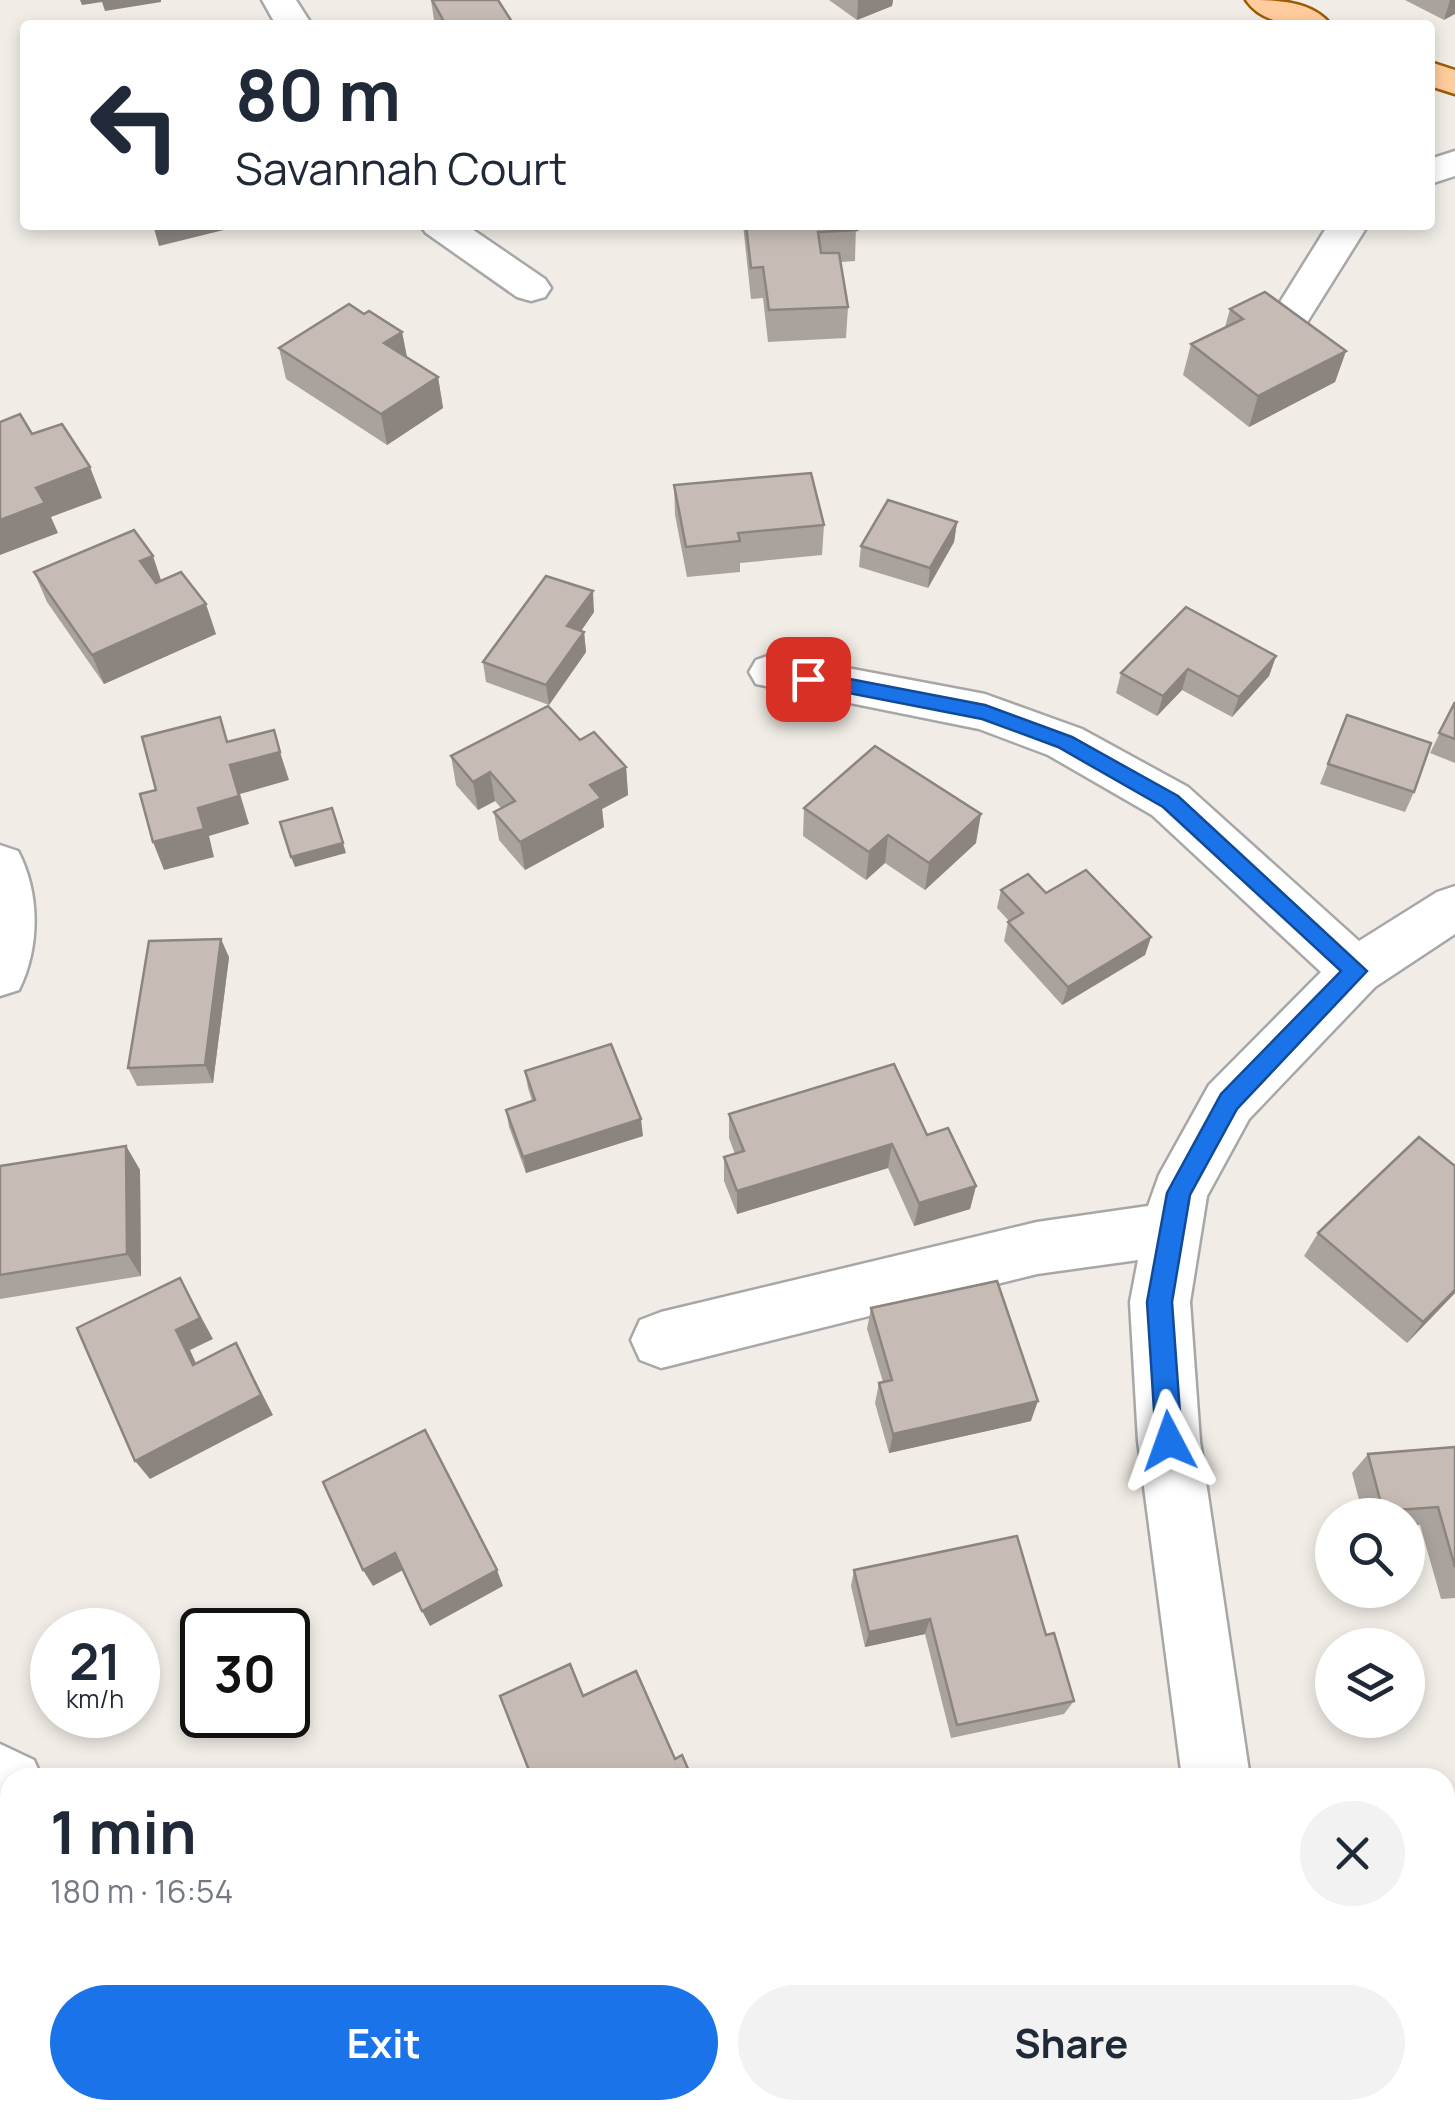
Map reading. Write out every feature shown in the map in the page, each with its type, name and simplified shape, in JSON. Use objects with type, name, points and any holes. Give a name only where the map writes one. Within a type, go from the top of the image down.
[{"type":"main road","points":[[1263,0],[1303,20]]},
{"type":"street","points":[[447,230],[531,288]]},
{"type":"street","points":[[1292,315],[1345,230]]},
{"type":"street","points":[[773,672],[985,712],[1065,742],[1170,802],[1356,971]]},
{"type":"street","points":[[0,865],[8,893],[9,926],[0,974]]},
{"type":"street","points":[[1215,1768],[1169,1441],[1160,1302],[1179,1193],[1229,1102],[1356,971],[1455,907]]},
{"type":"street","points":[[662,1340],[1036,1248],[1172,1229]]},
{"type":"building","points":[[432,0],[498,0],[511,20],[443,20]]},
{"type":"building","points":[[747,230],[857,230],[818,232],[821,253],[839,253],[848,307],[769,310],[763,267],[751,268]]},
{"type":"building","points":[[1265,292],[1346,351],[1258,396],[1191,344],[1243,319],[1230,309]]},
{"type":"building","points":[[349,304],[364,314],[369,311],[402,332],[384,343],[438,377],[381,414],[279,348]]},
{"type":"building","points":[[20,414],[32,434],[62,424],[90,467],[36,488],[45,503],[0,520],[0,422]]},
{"type":"building","points":[[811,473],[824,525],[738,533],[740,541],[686,547],[674,485]]},
{"type":"building","points":[[888,500],[957,522],[930,568],[861,546]]},
{"type":"building","points":[[134,530],[153,556],[140,561],[156,583],[181,572],[206,604],[92,655],[34,572]]},
{"type":"building","points":[[546,576],[593,591],[567,626],[584,632],[546,685],[483,662]]},
{"type":"building","points":[[1186,607],[1276,656],[1239,697],[1188,669],[1163,696],[1121,673]]},
{"type":"building","points":[[1455,702],[1455,739],[1439,733]]},
{"type":"building","points":[[548,706],[580,740],[594,732],[626,767],[590,785],[601,798],[520,842],[494,812],[515,801],[490,772],[473,782],[451,756]]},
{"type":"building","points":[[1347,715],[1431,743],[1414,792],[1328,764]]},
{"type":"building","points":[[220,717],[227,742],[274,730],[280,752],[230,765],[239,796],[198,808],[204,829],[153,842],[140,794],[156,790],[142,737]]},
{"type":"building","points":[[875,746],[981,814],[929,863],[888,835],[869,852],[804,808]]},
{"type":"building","points":[[332,808],[343,843],[291,857],[280,822]]},
{"type":"building","points":[[1086,870],[1151,937],[1068,987],[1008,922],[1023,913],[1001,890],[1028,874],[1046,893]]},
{"type":"building","points":[[221,939],[205,1065],[128,1068],[149,941]]},
{"type":"building","points":[[611,1044],[641,1119],[523,1157],[506,1110],[535,1100],[525,1071]]},
{"type":"building","points":[[894,1064],[927,1135],[948,1128],[976,1186],[919,1203],[892,1144],[737,1191],[724,1157],[744,1151],[729,1114]]},
{"type":"building","points":[[1419,1137],[1455,1166],[1455,1290],[1423,1322],[1318,1233]]},
{"type":"building","points":[[126,1146],[127,1254],[0,1275],[0,1166]]},
{"type":"building","points":[[180,1278],[200,1318],[176,1330],[193,1365],[236,1343],[261,1395],[135,1461],[77,1328]]},
{"type":"building","points":[[997,1281],[1038,1401],[893,1434],[879,1383],[892,1380],[871,1308]]},
{"type":"building","points":[[425,1430],[497,1570],[422,1611],[395,1553],[363,1570],[323,1482]]},
{"type":"building","points":[[1455,1447],[1455,1567],[1438,1507],[1425,1508],[1425,1498],[1380,1498],[1368,1454]]},
{"type":"building","points":[[1017,1536],[1046,1635],[1054,1633],[1074,1701],[957,1725],[930,1619],[869,1632],[854,1570]]},
{"type":"building","points":[[570,1664],[583,1696],[636,1671],[675,1759],[682,1755],[688,1768],[528,1768],[500,1696]]},
{"type":"route","points":[[808,679],[985,712],[1065,742],[1170,802],[1356,971],[1229,1102],[1179,1193],[1160,1302],[1169,1441]]}]
